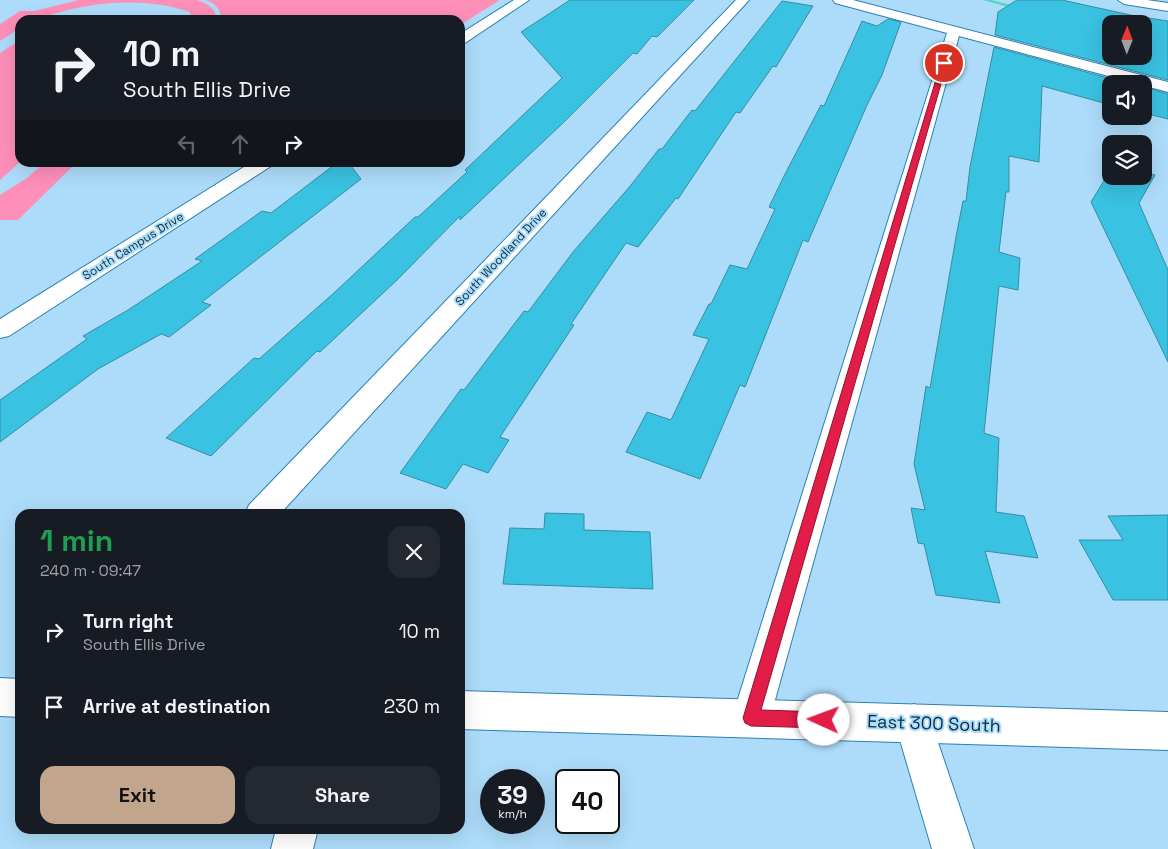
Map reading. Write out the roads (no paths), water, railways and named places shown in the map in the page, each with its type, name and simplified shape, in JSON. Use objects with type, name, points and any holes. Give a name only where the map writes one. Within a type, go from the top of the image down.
[{"type":"street","points":[[465,37],[523,0]]},
{"type":"street","name":"South Woodland Drive","points":[[265,509],[743,0]]},
{"type":"street","points":[[839,0],[1168,87]]},
{"type":"street","points":[[1124,0],[1168,7]]},
{"type":"street","points":[[751,718],[954,30]]},
{"type":"street","name":"South Campus Drive","points":[[0,330],[257,167]]},
{"type":"street","points":[[0,697],[15,698]]},
{"type":"street","name":"East 300 South","points":[[465,710],[1168,731]]},
{"type":"street","points":[[914,723],[953,849]]},
{"type":"street","points":[[292,849],[296,834]]},
{"type":"waterway","points":[[986,0],[1022,9]]}]
